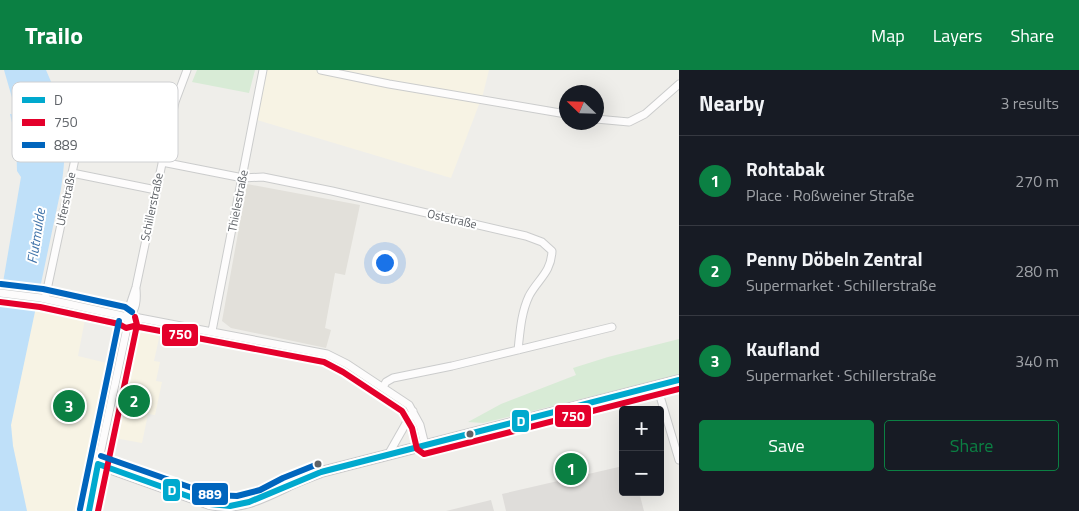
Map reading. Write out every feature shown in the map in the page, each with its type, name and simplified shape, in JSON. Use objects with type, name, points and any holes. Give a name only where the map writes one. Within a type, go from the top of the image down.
[{"type":"main road","points":[[98,464],[210,504],[230,509],[263,498],[286,486],[322,472],[679,380]]},
{"type":"main road","name":"Schillerstraße","points":[[89,511],[98,464]]},
{"type":"street","name":"Schillerstraße","points":[[178,94],[187,70]]},
{"type":"street","name":"Thielestraße","points":[[212,331],[263,70]]},
{"type":"street","points":[[321,70],[389,84],[559,113]]},
{"type":"street","points":[[604,120],[629,122],[644,114],[679,84]]},
{"type":"street","name":"Uferstraße","points":[[41,298],[74,162]]},
{"type":"street","name":"Schillerstraße","points":[[98,464],[128,322],[127,319],[132,314],[137,299],[136,287],[162,162]]},
{"type":"street","points":[[162,162],[243,178]]},
{"type":"street","points":[[72,173],[156,190]]},
{"type":"street","name":"Oststraße","points":[[243,178],[263,177],[332,191],[526,236],[542,242],[552,252],[551,262],[546,274],[530,294],[523,312],[518,350]]},
{"type":"street","points":[[0,293],[41,298],[123,316],[127,319],[134,317],[327,354],[403,400],[413,410],[426,445]]},
{"type":"street","points":[[383,387],[386,382],[394,378],[612,327]]},
{"type":"street","points":[[657,386],[679,460]]},
{"type":"street","points":[[388,455],[413,410]]},
{"type":"shaded area","points":[[266,70],[489,70],[483,94],[451,178],[257,120]]},
{"type":"shaded area","points":[[247,184],[360,205],[345,275],[335,273],[325,328],[331,330],[326,348],[231,328],[222,321]]},
{"type":"shaded area","points":[[36,301],[63,310],[86,314],[78,356],[123,367],[133,324],[161,329],[154,361],[160,362],[156,381],[162,382],[155,415],[148,414],[142,443],[98,435],[82,511],[27,511],[13,446],[11,425]]},
{"type":"shaded area","points":[[619,467],[619,496],[640,496],[644,511],[506,511],[502,494]]},
{"type":"shaded area","points":[[491,500],[494,511],[446,511]]},
{"type":"green space","points":[[197,70],[255,70],[249,93],[192,82]]},
{"type":"green space","points":[[679,339],[679,375],[483,423],[468,422],[501,404],[576,375],[573,368]]},
{"type":"water","points":[[4,70],[46,70],[51,82],[12,82],[12,98]]},
{"type":"water","name":"Flutmulde","points":[[17,162],[64,162],[61,189],[11,425],[13,446],[27,511],[0,511],[0,300],[21,177],[17,171]]},
{"type":"transit line","name":"889","points":[[1,284],[43,289],[125,307],[132,312]]},
{"type":"transit line","name":"750","points":[[0,302],[40,307],[119,324],[126,328],[134,326],[324,362],[343,372],[402,411],[412,428],[417,449],[424,454],[679,389]]},
{"type":"transit line","name":"750","points":[[98,511],[137,325],[135,317]]},
{"type":"transit line","name":"889","points":[[80,509],[119,321]]},
{"type":"transit line","name":"D","points":[[89,511],[98,464],[210,504],[230,506],[249,502],[321,472],[679,380]]},
{"type":"transit line","name":"889","points":[[101,456],[212,495],[237,496],[260,490],[283,478],[318,464]]},
{"type":"place","name":"Penny Döbeln Zentral","points":[[134,401]]},
{"type":"place","name":"Kaufland","points":[[69,406]]},
{"type":"place","name":"Rohtabak","points":[[571,469]]}]
